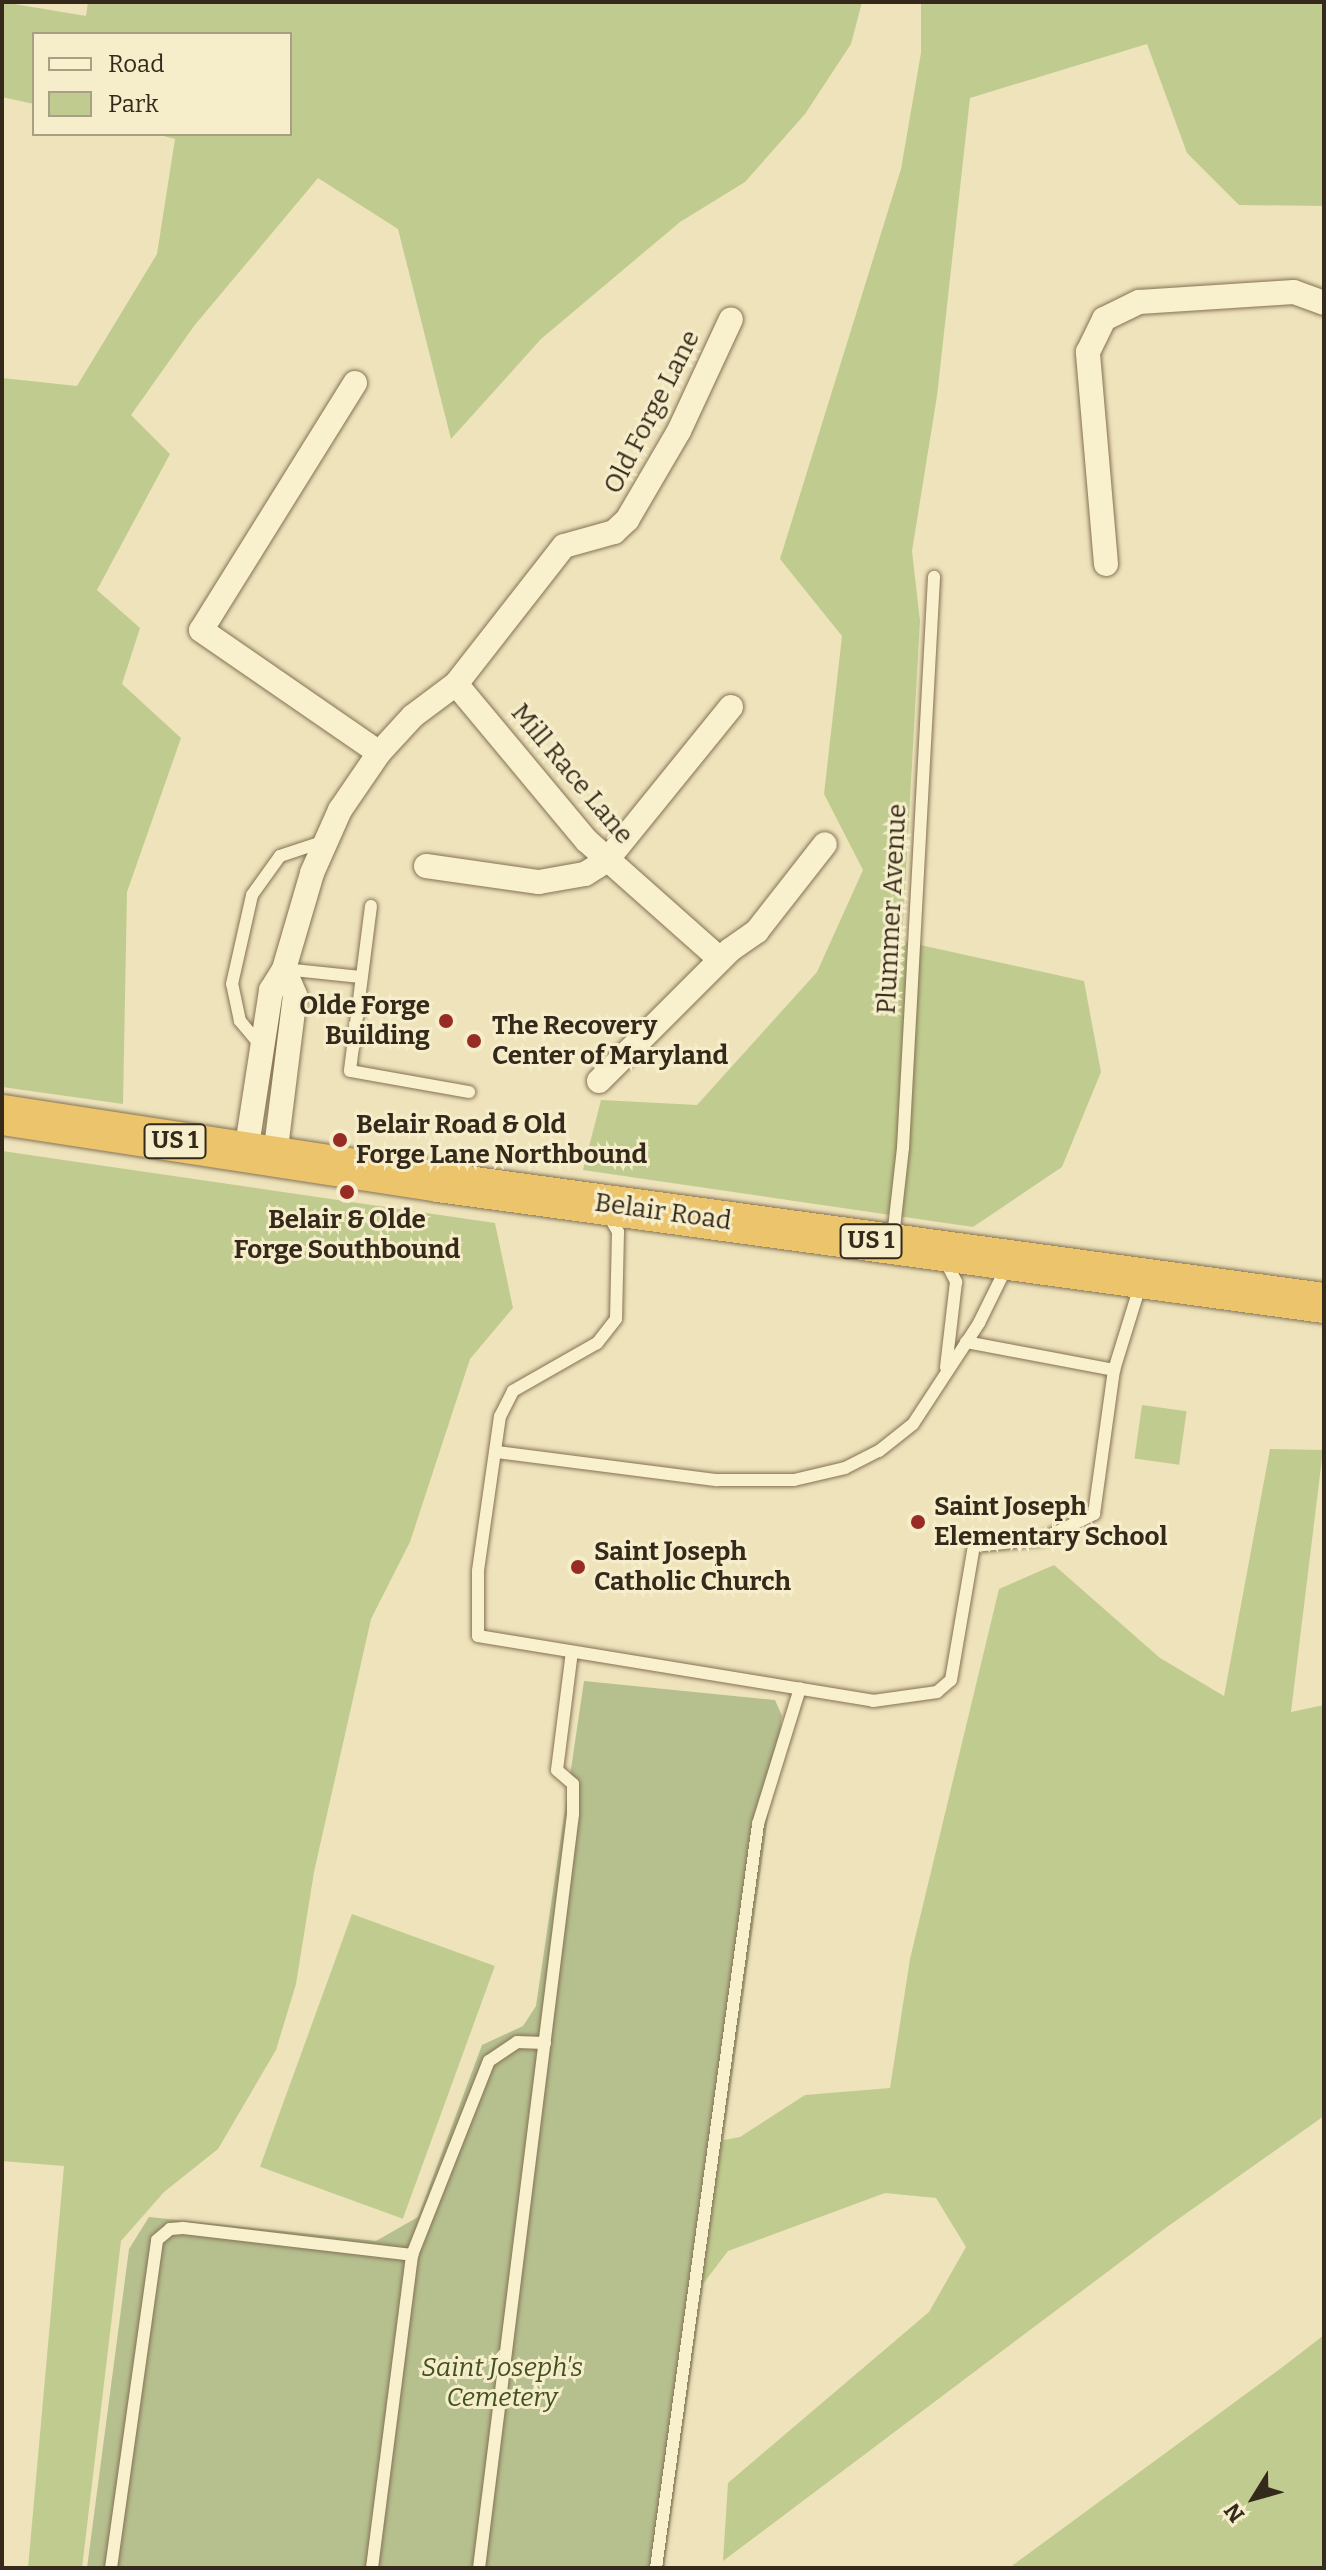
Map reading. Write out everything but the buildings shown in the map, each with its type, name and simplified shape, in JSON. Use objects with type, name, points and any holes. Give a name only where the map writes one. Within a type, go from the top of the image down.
[{"type":"highway","name":"Belair Road","points":[[2,1115],[601,1203],[1324,1303]]},
{"type":"street","points":[[1106,564],[1088,352],[1104,319],[1139,302],[1294,292],[1324,303]]},
{"type":"street","name":"Old Forge Lane","points":[[260,1154],[263,1048],[271,990],[284,969],[325,841],[379,753],[431,700],[456,684],[564,546],[614,532],[627,520],[679,431],[731,319]]},
{"type":"street","points":[[355,383],[201,630],[379,753]]},
{"type":"street","name":"Mill Race Lane","points":[[456,684],[607,860],[720,959]]},
{"type":"street","points":[[426,866],[539,882],[585,874],[607,860],[731,707]]},
{"type":"street","points":[[599,1081],[720,959],[757,931],[825,844]]},
{"type":"street","points":[[260,1154],[295,995],[284,969]]},
{"type":"lane","name":"Plummer Avenue","points":[[892,1244],[903,1148],[934,577]]},
{"type":"lane","points":[[263,1048],[240,1021],[232,984],[252,895],[280,856],[325,841]]},
{"type":"lane","points":[[371,906],[350,1071],[469,1092]]},
{"type":"lane","points":[[284,969],[361,977]]},
{"type":"lane","points":[[601,1203],[618,1232],[616,1319],[597,1343],[513,1391],[500,1416],[478,1571],[478,1636],[873,1701],[937,1692],[951,1680],[974,1546],[1043,1539],[1094,1514],[1114,1370],[1142,1277]]},
{"type":"lane","points":[[940,1251],[956,1282],[945,1372]]},
{"type":"lane","points":[[497,1452],[717,1480],[794,1480],[845,1468],[879,1451],[913,1424],[966,1342],[1009,1260]]},
{"type":"lane","points":[[966,1342],[1114,1370]]},
{"type":"lane","points":[[479,2568],[573,1814],[573,1784],[557,1770],[572,1652]]},
{"type":"lane","points":[[656,2568],[758,1824],[800,1688]]},
{"type":"lane","points":[[372,2568],[412,2255],[489,2061],[517,2042],[545,2043]]},
{"type":"lane","points":[[111,2568],[157,2240],[170,2229],[183,2228],[412,2255]]},
{"type":"green space","points":[[2,2],[86,16],[88,2],[862,2],[851,44],[805,114],[745,182],[680,222],[541,339],[451,439],[398,229],[318,178],[194,326],[131,415],[170,454],[97,590],[140,628],[122,684],[181,738],[127,892],[123,1104],[2,1087],[2,378],[77,386],[157,254],[175,139],[164,136],[292,136],[292,32],[32,32],[32,104],[2,97]]},
{"type":"green space","points":[[921,2],[1324,2],[1324,206],[1239,205],[1187,153],[1147,44],[970,98],[937,396],[912,551],[920,621],[902,941],[1084,981],[1101,1072],[1062,1167],[973,1227],[583,1170],[601,1100],[697,1105],[817,972],[863,870],[824,794],[842,636],[780,559],[901,169],[921,53]]},
{"type":"green space","points":[[2,1151],[495,1223],[513,1308],[470,1359],[410,1542],[371,1619],[314,1872],[296,1984],[276,2050],[218,2149],[164,2192],[121,2241],[82,2568],[28,2568],[64,2166],[2,2161]]},
{"type":"green space","points":[[1142,1405],[1187,1411],[1179,1465],[1134,1458]]},
{"type":"green space","points":[[1270,1449],[1323,1450],[1291,1712],[1324,1705],[1324,2116],[1167,2227],[723,2561],[728,2483],[929,2312],[966,2247],[936,2198],[885,2193],[728,2251],[684,2309],[693,2146],[740,2137],[805,2095],[890,2088],[910,1959],[999,1589],[1054,1565],[1160,1658],[1224,1696]]},
{"type":"green space","name":"Saint Joseph's Cemetery","points":[[584,1681],[775,1700],[782,1716],[664,2568],[87,2568],[129,2249],[149,2217],[376,2241],[418,2217],[482,2045],[523,2026],[536,2006]]},
{"type":"green space","points":[[352,1914],[495,1966],[403,2219],[260,2167]]},
{"type":"green space","points":[[1324,2335],[1324,2568],[1009,2568],[1284,2366]]},
{"type":"place","name":"Olde Forge Building","points":[[446,1021]]},
{"type":"place","name":"The Recovery Center of Maryland","points":[[474,1041]]},
{"type":"place","name":"Belair Road & Old Forge Lane Northbound","points":[[340,1140]]},
{"type":"place","name":"Belair & Olde Forge Southbound","points":[[347,1192]]},
{"type":"place","name":"Saint Joseph Elementary School","points":[[918,1522]]},
{"type":"place","name":"Saint Joseph Catholic Church","points":[[578,1567]]}]
